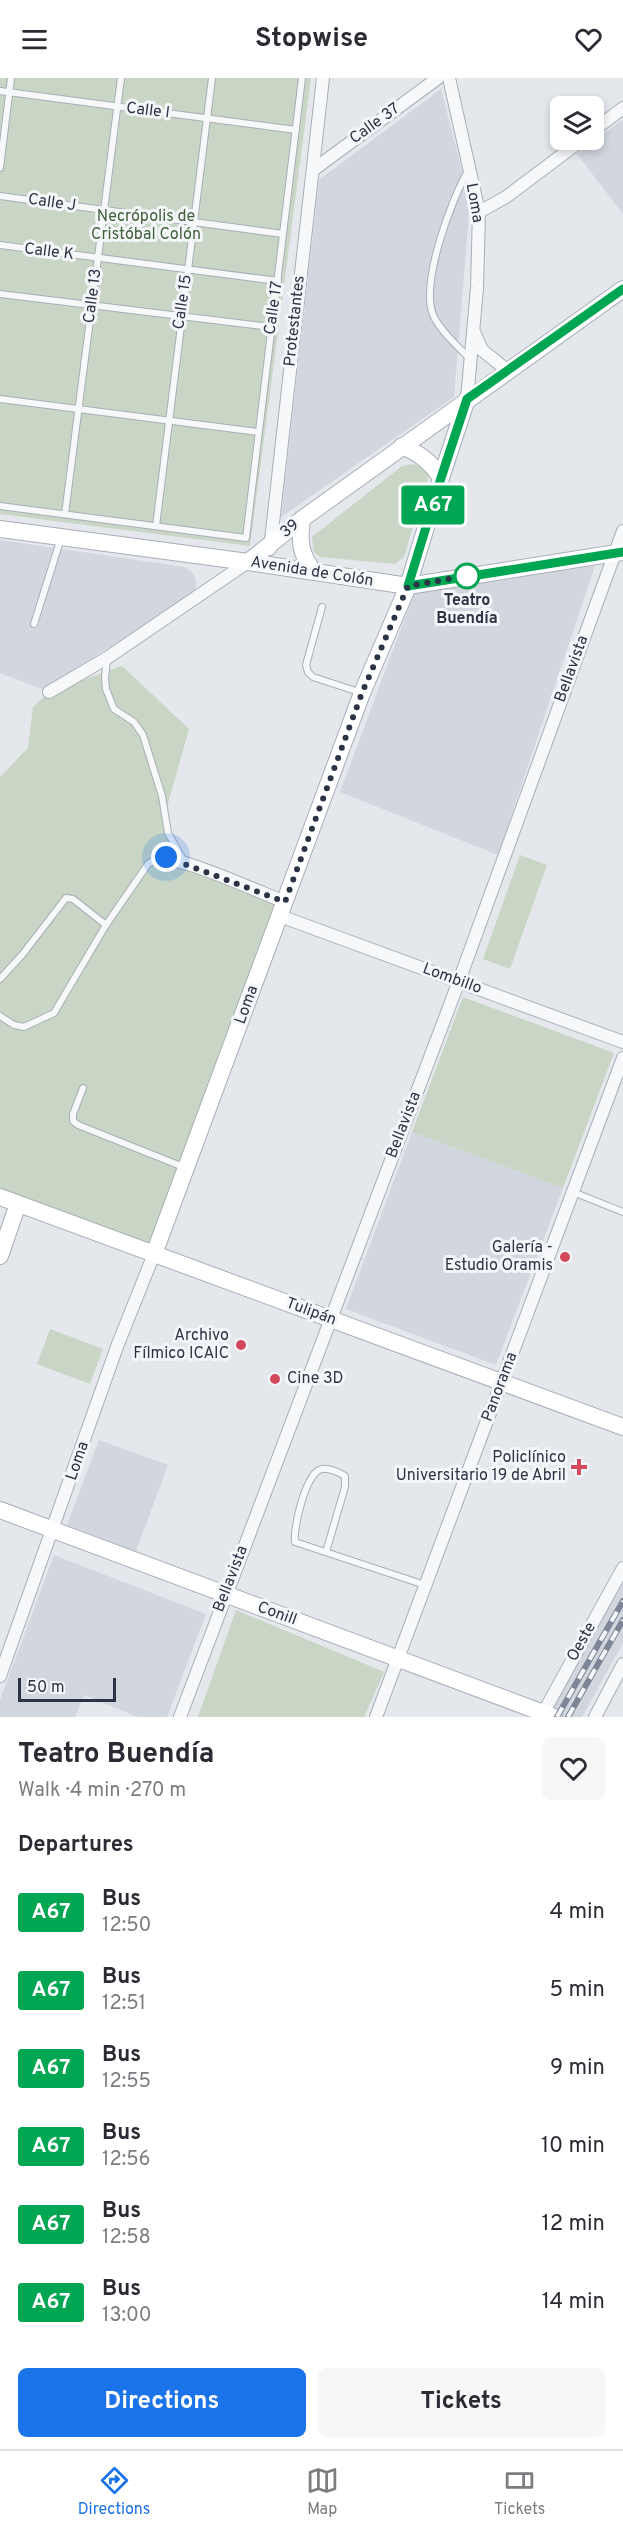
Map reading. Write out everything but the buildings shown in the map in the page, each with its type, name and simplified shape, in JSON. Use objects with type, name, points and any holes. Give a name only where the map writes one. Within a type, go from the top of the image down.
[{"type":"street","name":"Protestantes","points":[[268,565],[323,78]]},
{"type":"street","name":"Calle 37","points":[[313,170],[438,78]]},
{"type":"street","name":"Loma","points":[[0,1676],[54,1530],[118,1344],[154,1254],[362,693],[408,586],[467,399],[474,330],[479,212],[449,78]]},
{"type":"street","points":[[604,122],[623,108]]},
{"type":"street","points":[[479,212],[506,197],[569,150]]},
{"type":"street","name":"39","points":[[49,692],[107,658],[248,562],[302,519],[402,446],[623,289]]},
{"type":"street","points":[[474,330],[482,350],[507,370]]},
{"type":"street","points":[[402,446],[422,455],[432,464],[441,478]]},
{"type":"street","points":[[302,519],[299,538],[301,551],[314,572]]},
{"type":"street","name":"Avenida de Colón","points":[[0,529],[408,586],[619,553]]},
{"type":"street","name":"Bellavista","points":[[180,1717],[619,553],[623,531]]},
{"type":"street","name":"Lombillo","points":[[158,858],[166,857],[185,863],[283,909],[459,981],[623,1042]]},
{"type":"street","name":"Panorama","points":[[375,1717],[623,1058]]},
{"type":"street","name":"Tulipán","points":[[0,1197],[623,1427]]},
{"type":"street","points":[[0,1256],[18,1204]]},
{"type":"street","name":"Conill","points":[[0,1510],[546,1715]]},
{"type":"street","name":"Oeste","points":[[546,1715],[623,1568]]},
{"type":"street","points":[[595,1717],[623,1664]]},
{"type":"lane","points":[[0,168],[11,78]]},
{"type":"lane","name":"Calle 13","points":[[65,514],[121,78]]},
{"type":"lane","name":"Calle 15","points":[[156,526],[180,316],[212,78]]},
{"type":"lane","name":"Calle 17","points":[[156,526],[246,538],[302,78]]},
{"type":"lane","name":"Calle I","points":[[0,92],[296,130]]},
{"type":"lane","points":[[468,171],[454,198],[432,268],[429,301],[434,317],[444,331],[471,359]]},
{"type":"lane","name":"Calle J","points":[[0,196],[283,234]]},
{"type":"lane","name":"Calle K","points":[[0,245],[278,280]]},
{"type":"lane","points":[[0,294],[270,327]]},
{"type":"lane","points":[[0,399],[258,432]]},
{"type":"lane","points":[[0,506],[156,526]]},
{"type":"lane","points":[[34,624],[62,537]]},
{"type":"lane","points":[[322,607],[306,665],[308,672],[313,677],[362,693]]},
{"type":"lane","points":[[107,658],[106,689],[114,709],[134,722],[143,735],[162,796],[168,833],[185,863]]},
{"type":"lane","points":[[0,1016],[14,1025],[24,1027],[54,1013],[106,925],[148,864],[158,858]]},
{"type":"lane","points":[[0,980],[66,898],[73,898],[106,925]]},
{"type":"lane","points":[[83,1088],[73,1114],[73,1121],[78,1125],[186,1168]]},
{"type":"lane","points":[[573,1192],[623,1212]]},
{"type":"lane","points":[[326,1552],[345,1487],[345,1476],[335,1471],[321,1469],[312,1475],[294,1531],[295,1542],[425,1586]]},
{"type":"shaded area","points":[[441,89],[470,202],[454,397],[281,517],[319,180]]},
{"type":"shaded area","points":[[623,119],[623,214],[577,154],[582,150],[604,150],[604,133]]},
{"type":"shaded area","points":[[0,540],[185,567],[194,574],[196,584],[194,595],[42,689],[0,673]]},
{"type":"shaded area","points":[[595,566],[498,855],[340,792],[415,591]]},
{"type":"shaded area","points":[[412,1132],[563,1188],[496,1365],[346,1309]]},
{"type":"shaded area","points":[[99,1440],[168,1465],[136,1551],[67,1525]]},
{"type":"shaded area","points":[[54,1555],[206,1614],[167,1717],[138,1717],[84,1695],[75,1717],[0,1717],[0,1700]]},
{"type":"shaded area","points":[[623,1578],[623,1643],[582,1717],[548,1717]]},
{"type":"green space","name":"Necrópolis de Cristóbal Colón","points":[[0,78],[311,78],[250,546],[0,514]]},
{"type":"green space","points":[[411,464],[431,468],[404,557],[395,564],[320,557],[314,552],[312,537],[402,466]]},
{"type":"green space","points":[[122,666],[189,729],[165,814],[168,833],[185,863],[285,902],[154,1254],[0,1197],[0,777],[28,748],[33,707],[49,692]]},
{"type":"green space","points":[[520,855],[547,865],[510,969],[483,959]]},
{"type":"green space","points":[[463,997],[614,1053],[563,1188],[412,1132]]},
{"type":"green space","points":[[50,1329],[103,1349],[90,1384],[37,1364]]},
{"type":"green space","points":[[236,1610],[384,1672],[364,1717],[198,1717]]},
{"type":"railway","points":[[557,1717],[623,1601]]},
{"type":"railway","points":[[568,1717],[623,1620]]},
{"type":"bus line","name":"A67","points":[[623,289],[467,399],[408,586],[623,552]]},
{"type":"place","name":"Teatro Buendía","points":[[467,576]]},
{"type":"place","name":"Galería - Estudio Oramis","points":[[565,1257]]},
{"type":"place","name":"Archivo Fílmico ICAIC","points":[[241,1345]]},
{"type":"place","name":"Cine 3D","points":[[275,1379]]},
{"type":"place","name":"Policlínico Universitario 19 de Abril","points":[[579,1467]]},
{"type":"route","points":[[166,857],[285,902],[362,693],[408,586],[467,576]]}]
